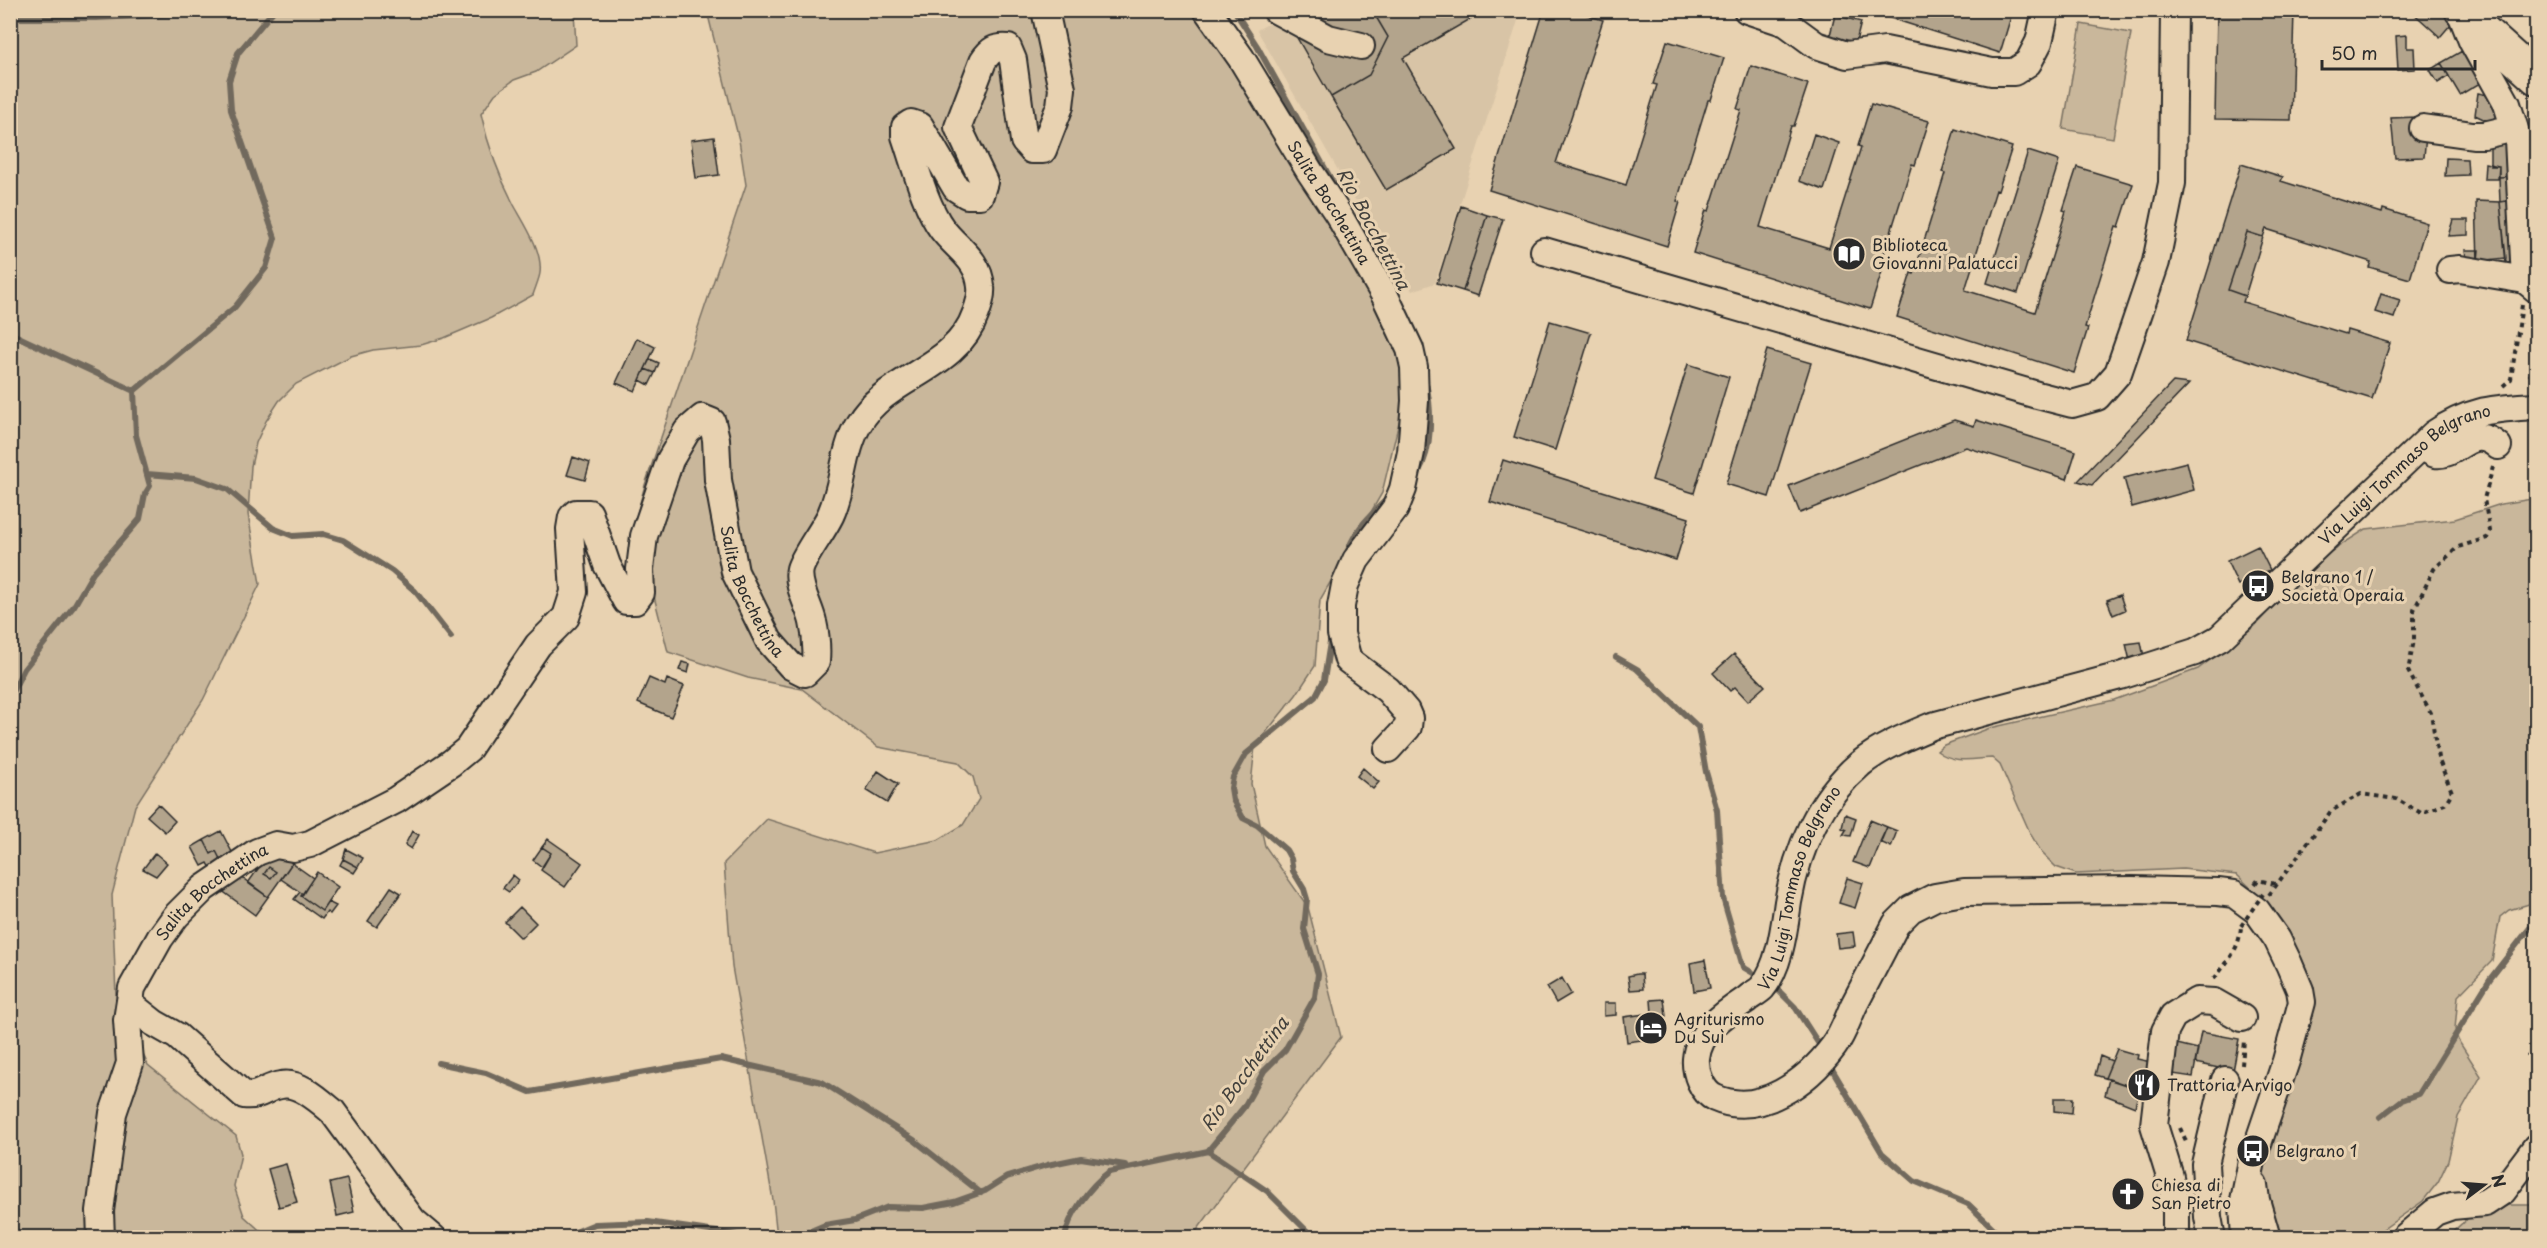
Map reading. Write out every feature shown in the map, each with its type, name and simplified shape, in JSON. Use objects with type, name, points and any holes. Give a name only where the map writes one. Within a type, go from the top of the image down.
[{"type":"main road","points":[[2460,10],[2536,78]]},
{"type":"street","name":"Salita Bocchettina","points":[[100,1238],[100,1211],[113,1113],[130,1063],[127,1020],[132,988],[160,938],[176,916],[204,888],[257,852],[276,845],[293,848],[310,844],[396,800],[468,749],[538,645],[566,617],[572,605],[574,592],[570,529],[572,517],[576,513],[589,513],[607,565],[626,601],[632,602],[638,599],[641,593],[640,569],[644,536],[667,471],[687,431],[702,418],[712,422],[716,439],[718,480],[735,572],[769,641],[791,666],[805,673],[816,662],[814,623],[802,585],[800,569],[832,513],[850,446],[859,423],[876,402],[950,352],[971,328],[979,306],[982,288],[977,267],[942,228],[924,191],[905,136],[905,127],[911,123],[920,126],[956,188],[967,195],[980,195],[984,182],[958,127],[988,52],[998,47],[1008,48],[1012,60],[1024,141],[1032,150],[1042,150],[1049,138],[1060,106],[1062,89],[1045,10]]},
{"type":"street","name":"Salita Bocchettina","points":[[1207,10],[1241,58],[1303,162],[1338,214],[1385,296],[1410,349],[1414,367],[1415,401],[1411,452],[1403,489],[1395,509],[1356,560],[1345,585],[1341,606],[1341,634],[1348,660],[1388,690],[1406,711],[1409,718],[1405,732],[1388,749]]},
{"type":"street","points":[[1276,10],[1328,38],[1361,46]]},
{"type":"street","points":[[1747,10],[1786,23],[1816,45],[1847,55],[1885,50],[1992,72],[2014,72],[2028,63],[2039,42],[2046,10]]},
{"type":"street","points":[[1544,252],[2037,395],[2072,404],[2097,397],[2118,373],[2157,262],[2172,183],[2174,10]]},
{"type":"street","points":[[2450,270],[2460,269],[2531,284],[2518,139],[2506,104],[2472,41],[2460,10]]},
{"type":"street","points":[[2422,128],[2473,135],[2514,128]]},
{"type":"street","name":"Via Luigi Tommaso Belgrano","points":[[2245,1238],[2243,1205],[2252,1161],[2286,1061],[2302,1002],[2300,990],[2277,939],[2257,911],[2234,894],[2132,890],[1964,892],[1935,897],[1911,909],[1896,924],[1834,1045],[1799,1082],[1767,1100],[1744,1105],[1723,1101],[1708,1094],[1700,1080],[1695,1060],[1700,1043],[1712,1026],[1761,988],[1780,952],[1793,870],[1801,846],[1827,801],[1861,763],[1906,737],[1932,726],[2120,676],[2195,652],[2220,639],[2422,446],[2455,419],[2477,412],[2536,406]]},
{"type":"street","points":[[2422,446],[2435,454],[2473,439],[2491,440],[2498,446]]},
{"type":"street","points":[[2176,1238],[2175,1208],[2170,1177],[2154,1125],[2164,1031],[2173,1016],[2197,1001],[2214,1002],[2238,1016]]},
{"type":"street","points":[[130,1004],[154,1023],[177,1035],[244,1095],[260,1095],[281,1085],[291,1085],[315,1097],[332,1111],[413,1221],[433,1238]]},
{"type":"street","points":[[2212,1238],[2208,1217],[2205,1164],[2224,1085]]},
{"type":"street","points":[[2404,1238],[2435,1212],[2452,1206],[2485,1203],[2503,1191],[2536,1147]]},
{"type":"street","points":[[2252,1161],[2256,1200],[2267,1238]]},
{"type":"path","points":[[2477,412],[2511,379],[2531,284]]},
{"type":"path","points":[[2255,883],[2258,880],[2275,884],[2331,811],[2361,794],[2396,799],[2421,813],[2445,804],[2452,792],[2438,758],[2431,713],[2408,671],[2414,640],[2414,610],[2434,569],[2458,547],[2487,538],[2490,531],[2484,499],[2498,456],[2498,446]]},
{"type":"path","points":[[2197,1001],[2232,958],[2240,939],[2241,926],[2263,894]]},
{"type":"path","points":[[2224,1085],[2237,1084],[2242,1069],[2244,1038],[2238,1016]]},
{"type":"shaded area","points":[[10,11],[574,11],[576,45],[536,72],[514,80],[495,94],[481,114],[499,172],[532,237],[539,256],[540,273],[533,295],[491,318],[444,338],[421,345],[373,350],[351,356],[296,384],[279,401],[256,443],[251,466],[248,514],[260,584],[203,700],[135,806],[112,895],[116,996],[148,1065],[236,1136],[241,1154],[234,1186],[244,1216],[267,1237],[11,1237]]},
{"type":"shaded area","points":[[707,11],[1198,11],[1370,279],[1411,372],[1382,493],[1320,600],[1315,666],[1296,695],[1255,746],[1251,784],[1265,846],[1308,907],[1341,1037],[1192,1237],[777,1237],[773,1200],[732,967],[724,863],[767,819],[874,853],[938,840],[963,825],[979,799],[973,777],[958,762],[878,747],[802,689],[748,678],[668,652],[635,521],[746,185],[739,140]]},
{"type":"shaded area","points":[[1291,11],[1521,11],[1435,283],[1412,291],[1357,203],[1257,30]]},
{"type":"shaded area","points":[[2081,24],[2131,33],[2113,138],[2063,129]]},
{"type":"shaded area","points":[[2536,500],[2536,902],[2509,910],[2500,917],[2492,961],[2458,996],[2455,1029],[2458,1040],[2481,1076],[2458,1117],[2448,1161],[2438,1182],[2423,1201],[2376,1234],[2361,1238],[2278,1237],[2262,1186],[2265,1155],[2313,1010],[2302,965],[2274,910],[2237,875],[2183,869],[2076,874],[2056,867],[2042,853],[2031,835],[2000,765],[1992,758],[1957,759],[1937,751],[1944,745],[1990,728],[2114,700],[2198,669],[2255,626],[2308,566],[2366,529],[2455,519],[2501,504]]},
{"type":"shaded area","points":[[2508,1205],[2536,1205],[2536,1237],[2446,1238],[2469,1217]]},
{"type":"building","points":[[1324,10],[1372,10],[1388,37],[1369,75],[1331,97],[1292,29]]},
{"type":"building","points":[[1372,10],[1486,10],[1403,58],[1456,149],[1386,190],[1331,97],[1369,75],[1388,37]]},
{"type":"building","points":[[1544,10],[1572,10],[1603,20],[1556,163],[1626,185],[1657,85],[1653,84],[1667,41],[1724,58],[1711,100],[1708,100],[1677,201],[1680,202],[1667,246],[1489,190]]},
{"type":"building","points":[[1865,10],[2013,10],[2000,53]]},
{"type":"building","points":[[2217,10],[2294,10],[2291,120],[2215,119]]},
{"type":"building","points":[[2410,10],[2450,10],[2457,17],[2440,37]]},
{"type":"building","points":[[1835,15],[1861,22],[1855,46],[1829,39]]},
{"type":"building","points":[[2407,35],[2407,48],[2414,48],[2415,69],[2398,70],[2396,36]]},
{"type":"building","points":[[2462,51],[2480,83],[2460,95],[2441,63]]},
{"type":"building","points":[[2441,63],[2449,76],[2438,83],[2430,70]]},
{"type":"building","points":[[1751,66],[1808,84],[1794,126],[1791,126],[1760,227],[1829,248],[1861,147],[1858,146],[1871,104],[1929,121],[1915,165],[1912,164],[1881,264],[1884,265],[1870,309],[1693,253],[1706,210],[1709,211],[1741,110],[1737,109]]},
{"type":"building","points":[[2478,93],[2497,97],[2500,111],[2498,126],[2475,115]]},
{"type":"building","points":[[2416,117],[2419,134],[2426,135],[2424,157],[2395,158],[2391,118]]},
{"type":"building","points":[[2536,128],[2536,146],[2527,137]]},
{"type":"building","points":[[1955,129],[2012,147],[1965,290],[2035,312],[2077,167],[2133,184],[2119,227],[2116,226],[2085,327],[2088,328],[2074,373],[1897,317],[1911,273],[1914,274],[1945,173],[1942,172]]},
{"type":"building","points":[[1814,134],[1839,143],[1824,190],[1799,181]]},
{"type":"building","points":[[714,137],[719,175],[696,178],[691,140]]},
{"type":"building","points":[[2514,139],[2516,176],[2499,177],[2499,166],[2490,166],[2490,142]]},
{"type":"building","points":[[2028,151],[2059,161],[2018,293],[1987,283]]},
{"type":"building","points":[[2446,158],[2467,159],[2468,175],[2445,176]]},
{"type":"building","points":[[2485,163],[2499,166],[2498,179],[2484,179]]},
{"type":"building","points":[[2241,164],[2283,177],[2281,181],[2382,213],[2383,209],[2427,223],[2410,279],[2369,267],[2371,262],[2266,229],[2263,237],[2247,232],[2228,290],[2245,296],[2243,302],[2346,334],[2347,330],[2390,343],[2372,399],[2186,341]]},
{"type":"building","points":[[2516,176],[2514,200],[2500,202],[2499,177]]},
{"type":"building","points":[[2527,183],[2536,184],[2536,215],[2529,215]]},
{"type":"building","points":[[2514,200],[2521,261],[2506,263],[2500,202]]},
{"type":"building","points":[[2476,201],[2500,202],[2506,258],[2478,261]]},
{"type":"building","points":[[1461,206],[1487,215],[1463,291],[1437,283]]},
{"type":"building","points":[[1487,215],[1503,219],[1478,296],[1463,291]]},
{"type":"building","points":[[2453,220],[2468,220],[2468,235],[2448,236]]},
{"type":"building","points":[[2247,232],[2263,237],[2245,296],[2228,290]]},
{"type":"building","points":[[2465,250],[2479,250],[2478,261],[2467,262]]},
{"type":"building","points":[[2381,294],[2400,300],[2394,318],[2375,312]]},
{"type":"building","points":[[1550,321],[1591,333],[1555,450],[1514,437]]},
{"type":"building","points":[[637,338],[655,347],[635,391],[616,383]]},
{"type":"building","points":[[1767,350],[1811,363],[1769,497],[1726,484]]},
{"type":"building","points":[[650,359],[659,363],[655,373],[645,369]]},
{"type":"building","points":[[1688,364],[1729,377],[1694,493],[1652,480]]},
{"type":"building","points":[[2536,366],[2536,379],[2529,375]]},
{"type":"building","points":[[645,369],[655,373],[649,385],[640,380]]},
{"type":"building","points":[[2173,382],[2189,384],[2092,485],[2078,481]]},
{"type":"building","points":[[1954,420],[1974,426],[1976,420],[2076,451],[2067,479],[1966,447],[1800,513],[1789,486]]},
{"type":"building","points":[[573,457],[590,463],[585,480],[567,475]]},
{"type":"building","points":[[1503,460],[1689,518],[1676,560],[1490,502]]},
{"type":"building","points":[[2187,462],[2194,490],[2132,507],[2124,478]]},
{"type":"building","points":[[2258,546],[2270,570],[2238,585],[2227,561]]},
{"type":"building","points":[[2120,595],[2125,610],[2113,615],[2107,600]]},
{"type":"building","points":[[2141,642],[2144,657],[2130,661],[2126,644]]},
{"type":"building","points":[[1734,654],[1765,686],[1748,701],[1735,687],[1730,691],[1713,673]]},
{"type":"building","points":[[682,662],[690,664],[688,673],[679,670]]},
{"type":"building","points":[[649,678],[665,685],[667,679],[684,686],[671,717],[638,703]]},
{"type":"building","points":[[1363,768],[1379,782],[1373,789],[1357,776]]},
{"type":"building","points":[[878,771],[898,784],[887,803],[866,790]]},
{"type":"building","points":[[158,804],[175,821],[165,832],[147,816]]},
{"type":"building","points":[[1845,814],[1856,818],[1851,836],[1843,835],[1846,830],[1842,828]]},
{"type":"building","points":[[1870,820],[1887,827],[1870,868],[1853,862]]},
{"type":"building","points":[[1887,827],[1897,831],[1891,847],[1880,842]]},
{"type":"building","points":[[221,831],[235,858],[223,865],[216,851],[211,854],[204,840]]},
{"type":"building","points":[[412,831],[419,835],[411,849],[405,845]]},
{"type":"building","points":[[548,839],[582,863],[565,887],[541,870],[551,853],[542,847]]},
{"type":"building","points":[[204,840],[211,854],[216,851],[223,865],[212,870],[208,863],[202,866],[192,847]]},
{"type":"building","points":[[542,847],[551,853],[542,867],[533,860]]},
{"type":"building","points":[[272,849],[292,863],[268,897],[248,883]]},
{"type":"building","points":[[346,849],[363,858],[358,867],[343,859]]},
{"type":"building","points":[[155,853],[167,863],[156,876],[143,869]]},
{"type":"building","points":[[343,859],[358,867],[354,873],[340,865]]},
{"type":"building","points":[[292,863],[313,878],[303,894],[281,879]]},
{"type":"building","points":[[269,867],[276,872],[271,878],[264,874]]},
{"type":"building","points":[[233,871],[268,897],[255,915],[221,890]]},
{"type":"building","points":[[317,872],[338,887],[322,911],[301,896]]},
{"type":"building","points":[[513,875],[519,880],[509,892],[503,888]]},
{"type":"building","points":[[1847,878],[1863,883],[1855,908],[1839,903]]},
{"type":"building","points":[[391,887],[401,893],[377,927],[368,921]]},
{"type":"building","points":[[300,892],[303,894],[301,896],[322,911],[328,902],[336,906],[322,919],[294,899]]},
{"type":"building","points":[[520,907],[536,923],[521,938],[505,922]]},
{"type":"building","points":[[1853,932],[1855,946],[1838,948],[1836,934]]},
{"type":"building","points":[[1705,960],[1710,988],[1694,991],[1690,963]]},
{"type":"building","points":[[1642,974],[1643,989],[1630,990],[1628,976]]},
{"type":"building","points":[[1562,978],[1571,994],[1556,1003],[1547,987]]},
{"type":"building","points":[[1664,999],[1666,1016],[1661,1017],[1664,1037],[1627,1042],[1624,1017],[1652,1013],[1651,1000]]},
{"type":"building","points":[[1604,1003],[1616,1003],[1616,1015],[1604,1016]]},
{"type":"building","points":[[2201,1032],[2239,1039],[2233,1071],[2195,1063]]},
{"type":"building","points":[[2173,1043],[2198,1049],[2193,1077],[2166,1073]]},
{"type":"building","points":[[2536,1044],[2536,1063],[2527,1055]]},
{"type":"building","points":[[2117,1049],[2138,1055],[2137,1059],[2156,1063],[2147,1092],[2105,1078]]},
{"type":"building","points":[[2100,1056],[2112,1061],[2105,1078],[2095,1075]]},
{"type":"building","points":[[2109,1079],[2139,1089],[2135,1107],[2105,1095]]},
{"type":"building","points":[[2054,1098],[2073,1098],[2072,1113],[2054,1111]]},
{"type":"building","points":[[286,1164],[297,1202],[279,1207],[268,1169]]},
{"type":"building","points":[[347,1179],[354,1212],[337,1216],[330,1183]]},
{"type":"waterway","points":[[10,18],[96,18],[266,10]]},
{"type":"waterway","points":[[10,696],[24,669],[74,606],[93,573],[140,519],[145,494],[150,486],[136,435],[134,391],[235,307],[266,268],[275,238],[231,110],[229,81],[238,53],[274,10]]},
{"type":"waterway","name":"Rio Bocchettina","points":[[1234,10],[1257,46],[1337,190]]},
{"type":"waterway","points":[[10,333],[134,391]]},
{"type":"waterway","name":"Rio Bocchettina","points":[[1418,473],[1429,441],[1429,405],[1426,383]]},
{"type":"waterway","points":[[147,474],[196,478],[227,489],[273,528],[293,536],[323,534],[343,540],[392,571],[415,591],[451,637]]},
{"type":"waterway","name":"Rio Bocchettina","points":[[1346,558],[1357,532],[1389,497]]},
{"type":"waterway","name":"Rio Bocchettina","points":[[1065,1238],[1075,1211],[1095,1185],[1109,1172],[1208,1151],[1244,1107],[1264,1071],[1285,1050],[1315,997],[1318,974],[1304,929],[1307,899],[1304,889],[1293,871],[1291,859],[1286,850],[1257,825],[1243,818],[1233,800],[1231,788],[1233,777],[1246,754],[1315,697],[1324,680],[1331,636]]},
{"type":"waterway","points":[[1616,657],[1637,669],[1698,727],[1706,772],[1717,810],[1723,898],[1743,967],[1763,979]]},
{"type":"waterway","points":[[2380,1117],[2402,1100],[2419,1094],[2490,979],[2536,920]]},
{"type":"waterway","points":[[1772,984],[1795,1007],[1822,1049]]},
{"type":"waterway","points":[[438,1063],[486,1073],[530,1092],[721,1059],[822,1082],[914,1140],[981,1193]]},
{"type":"waterway","points":[[1829,1064],[1882,1153],[1914,1181],[1968,1204],[1994,1229],[1998,1238]]},
{"type":"waterway","points":[[1208,1151],[1267,1191],[1314,1238]]},
{"type":"waterway","points":[[780,1238],[799,1236],[825,1225],[855,1220],[888,1207],[923,1208],[954,1202],[985,1191],[1007,1177],[1047,1165],[1081,1158],[1125,1165]]},
{"type":"waterway","points":[[561,1238],[595,1224],[648,1222],[758,1238]]},
{"type":"place","name":"Biblioteca Giovanni Palatucci","points":[[1849,254]]},
{"type":"place","name":"Belgrano 1 / Società Operaia","points":[[2258,586]]},
{"type":"place","name":"Agriturismo Du Suì","points":[[1651,1028]]},
{"type":"place","name":"Trattoria Arvigo","points":[[2144,1085]]},
{"type":"place","name":"Belgrano 1","points":[[2253,1151]]},
{"type":"place","name":"Chiesa di San Pietro","points":[[2128,1194]]}]
